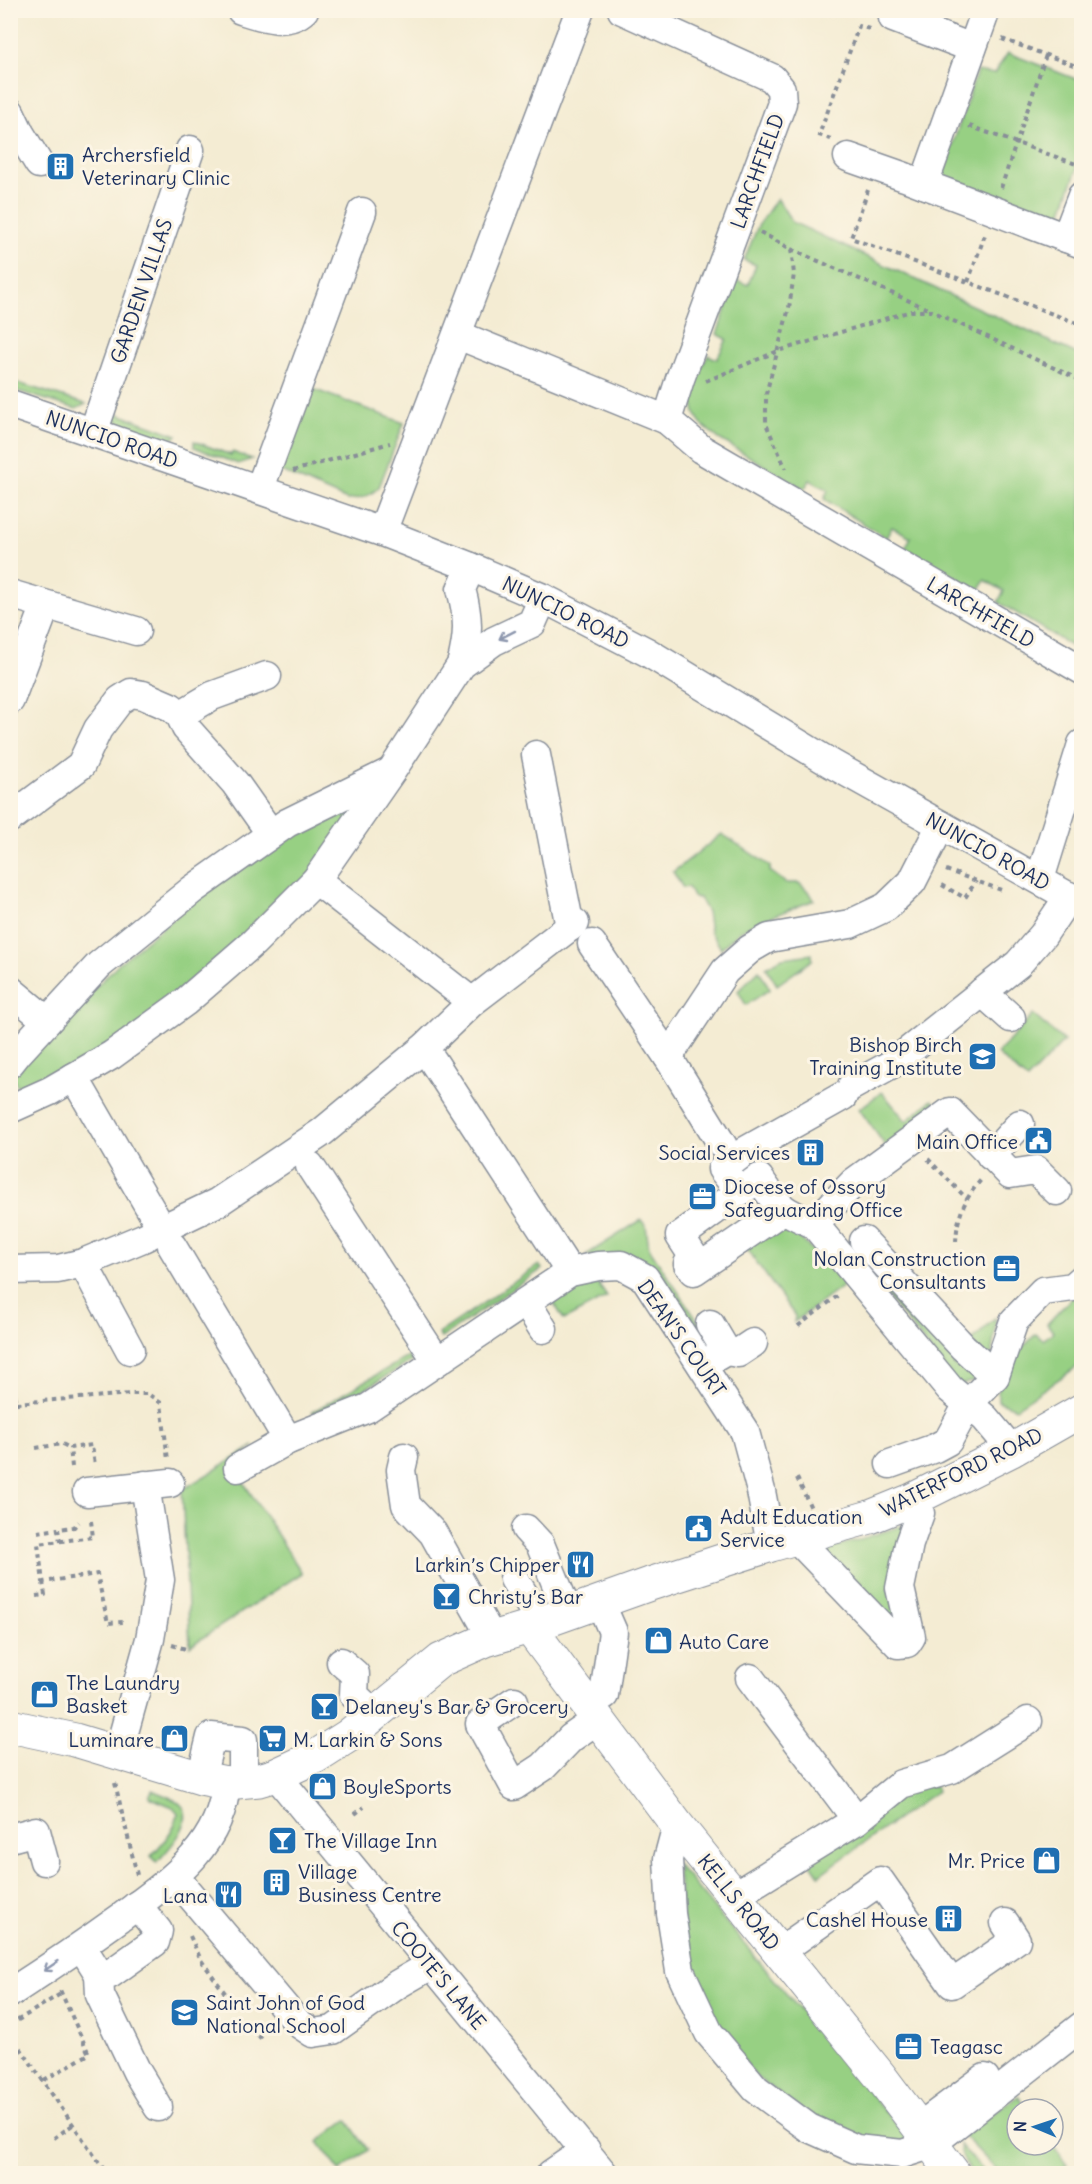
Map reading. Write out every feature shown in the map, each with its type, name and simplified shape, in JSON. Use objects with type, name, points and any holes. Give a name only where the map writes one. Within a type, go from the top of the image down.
[{"type":"main road","name":"WATERFORD ROAD","points":[[224,1772],[259,1780],[276,1775],[315,1757],[348,1736],[441,1660],[492,1638],[783,1541],[870,1516],[912,1500],[1012,1450],[1082,1410]]},
{"type":"main road","name":"KELLS ROAD","points":[[545,1622],[593,1712],[677,1825],[880,2076],[954,2174]]},
{"type":"main road","points":[[10,1726],[75,1740],[116,1768],[224,1772]]},
{"type":"street","points":[[241,10],[275,20],[300,15],[304,10]]},
{"type":"street","points":[[382,532],[580,10]]},
{"type":"street","name":"LARCHFIELD","points":[[622,10],[772,78],[781,89],[782,103],[667,420]]},
{"type":"street","points":[[893,18],[979,30],[924,184]]},
{"type":"street","points":[[10,112],[39,164]]},
{"type":"street","name":"GARDEN VILLAS","points":[[93,433],[190,150]]},
{"type":"street","points":[[848,157],[1074,241],[1082,196]]},
{"type":"street","points":[[264,479],[362,212]]},
{"type":"street","name":"LARCHFIELD","points":[[458,335],[667,420],[701,449],[1082,670]]},
{"type":"street","name":"NUNCIO ROAD","points":[[10,404],[93,433],[264,479],[382,532],[543,598],[647,652],[832,764],[1075,900]]},
{"type":"street","points":[[10,1109],[50,1091],[112,1055],[185,1002],[253,943],[316,880],[391,772],[461,664],[468,627],[467,609],[461,588],[471,567]]},
{"type":"street","points":[[10,594],[136,631]]},
{"type":"street","points":[[461,664],[495,641],[532,623],[543,598]]},
{"type":"street","points":[[10,700],[46,605]]},
{"type":"street","points":[[180,715],[212,696],[267,676]]},
{"type":"street","points":[[10,818],[81,765],[98,729],[120,700],[131,693],[143,695],[171,707],[180,715],[186,728],[235,783],[271,834]]},
{"type":"street","points":[[1040,879],[1082,744]]},
{"type":"street","points":[[536,755],[579,932],[668,1057],[723,1146]]},
{"type":"street","points":[[10,1063],[99,964],[192,890],[286,823],[391,772]]},
{"type":"street","points":[[668,1057],[725,971],[750,949],[769,938],[850,924],[886,907],[912,882],[941,825]]},
{"type":"street","points":[[316,880],[472,1002]]},
{"type":"street","points":[[740,1192],[722,1169],[747,1150],[892,1064],[1018,964],[1075,900]]},
{"type":"street","points":[[10,1270],[71,1266],[167,1237],[321,1133],[425,1047],[472,1002],[579,932]]},
{"type":"street","points":[[10,990],[47,1021]]},
{"type":"street","points":[[981,992],[1011,1018]]},
{"type":"street","points":[[433,1061],[570,1272]]},
{"type":"street","points":[[74,1077],[167,1237],[277,1446]]},
{"type":"street","points":[[814,1224],[854,1182],[950,1112],[1010,1174],[1036,1170],[1057,1191]]},
{"type":"street","points":[[994,1158],[1020,1124]]},
{"type":"street","points":[[310,1166],[437,1361]]},
{"type":"street","points":[[783,1210],[691,1268],[695,1259],[680,1236],[759,1178],[783,1210],[814,1224],[950,1389],[985,1418],[1012,1450]]},
{"type":"street","points":[[864,1241],[963,1347],[994,1376]]},
{"type":"street","name":"DEAN'S COURT","points":[[238,1468],[277,1446],[368,1408],[570,1272],[598,1266],[621,1265],[645,1278],[746,1432],[763,1463],[783,1541]]},
{"type":"street","points":[[42,1292],[71,1266]]},
{"type":"street","points":[[71,1266],[130,1350]]},
{"type":"street","points":[[890,1464],[948,1441],[968,1404],[994,1376],[1014,1321],[1043,1291],[1074,1287],[1082,1279]]},
{"type":"street","points":[[526,1302],[543,1329]]},
{"type":"street","points":[[702,1365],[739,1347],[714,1324]]},
{"type":"street","points":[[404,1457],[401,1470],[406,1506],[433,1533],[492,1638]]},
{"type":"street","points":[[87,1492],[161,1474],[160,1580],[150,1639],[116,1768]]},
{"type":"street","points":[[783,1541],[898,1644],[907,1643],[911,1637],[900,1588],[909,1544],[920,1513],[912,1500]]},
{"type":"street","points":[[526,1529],[540,1544],[545,1622]]},
{"type":"street","points":[[514,1579],[534,1611],[545,1622]]},
{"type":"street","points":[[514,1701],[480,1724],[513,1786],[543,1767],[571,1738],[604,1695],[613,1632],[600,1602]]},
{"type":"street","points":[[348,1668],[380,1709]]},
{"type":"street","points":[[750,1678],[856,1820]]},
{"type":"street","points":[[734,1896],[856,1820],[902,1784],[952,1769],[1028,1721]]},
{"type":"street","points":[[10,1994],[81,1946],[175,1877],[213,1829],[225,1802],[224,1772]]},
{"type":"street","name":"COOTE'S LANE","points":[[276,1775],[604,2174]]},
{"type":"street","points":[[677,1825],[668,1859],[671,1914],[680,1971],[709,2033],[756,2089],[809,2128],[856,2149],[902,2154],[1082,2026]]},
{"type":"street","points":[[10,1838],[36,1831],[44,1861]]},
{"type":"street","points":[[175,1877],[298,2023],[313,2033],[333,2030],[398,1984],[431,1965]]},
{"type":"street","points":[[779,1952],[880,1881],[952,1984],[1016,1940],[1005,1923]]},
{"type":"street","points":[[99,1974],[110,1974],[152,1953],[158,1931],[136,1905]]},
{"type":"street","points":[[81,1946],[99,1974],[100,1995],[137,2072],[158,2107]]},
{"type":"street","points":[[924,2137],[985,2078]]},
{"type":"street","points":[[551,2174],[586,2150]]},
{"type":"path","points":[[848,157],[841,143],[819,135],[860,26],[880,32],[893,18]]},
{"type":"path","points":[[979,30],[1082,68]]},
{"type":"path","points":[[968,282],[1047,55]]},
{"type":"path","points":[[948,118],[1082,166]]},
{"type":"path","points":[[877,167],[851,238],[1082,325]]},
{"type":"path","points":[[737,223],[753,228],[791,249],[1082,381]]},
{"type":"path","points":[[782,497],[790,484],[786,469],[766,424],[766,394],[789,308],[794,274],[791,249]]},
{"type":"path","points":[[680,379],[692,384],[701,383],[778,351],[911,311],[932,311]]},
{"type":"path","points":[[264,479],[286,477],[288,473],[309,466],[419,436]]},
{"type":"path","points":[[924,859],[1007,892]]},
{"type":"path","points":[[942,885],[965,898],[976,881]]},
{"type":"path","points":[[956,1242],[959,1216],[967,1199],[994,1158]]},
{"type":"path","points":[[929,1159],[967,1199]]},
{"type":"path","points":[[798,1326],[860,1279]]},
{"type":"path","points":[[15,1394],[16,1403],[148,1394],[161,1404],[161,1474]]},
{"type":"path","points":[[36,1448],[62,1444],[70,1448],[93,1445],[95,1464]]},
{"type":"path","points":[[70,1448],[72,1467]]},
{"type":"path","points":[[36,1596],[45,1594],[38,1544],[93,1537],[91,1521]]},
{"type":"path","points":[[38,1532],[74,1527],[79,1522]]},
{"type":"path","points":[[58,1529],[60,1542]]},
{"type":"path","points":[[43,1582],[97,1575],[108,1623],[123,1622]]},
{"type":"path","points":[[116,1768],[137,1876]]},
{"type":"path","points":[[355,1814],[364,1807]]},
{"type":"path","points":[[186,1927],[201,1960],[233,2004]]},
{"type":"path","points":[[44,2080],[89,2054],[57,1982]]},
{"type":"path","points":[[10,2025],[62,1993]]},
{"type":"path","points":[[10,2033],[107,2174]]},
{"type":"path","points":[[258,2035],[263,2041]]},
{"type":"path","points":[[54,2138],[74,2124]]},
{"type":"green space","points":[[1008,53],[1081,81],[1081,158],[1059,219],[942,177],[977,71],[994,74]]},
{"type":"green space","points":[[777,198],[792,222],[1079,355],[1081,350],[1082,644],[1071,646],[998,602],[1004,591],[985,580],[979,591],[905,548],[911,537],[892,527],[886,538],[824,499],[828,490],[810,480],[804,489],[719,439],[701,424],[695,413],[692,398],[696,380],[708,355],[717,359],[727,339],[717,334],[736,280],[748,285],[756,265],[744,260],[758,226]]},
{"type":"green space","points":[[10,381],[86,404],[76,409],[11,389]]},
{"type":"green space","points":[[305,386],[404,423],[379,487],[372,493],[361,498],[347,500],[274,468]]},
{"type":"green space","points":[[113,412],[177,435],[171,441],[117,422],[113,418]]},
{"type":"green space","points":[[194,441],[231,455],[232,452],[252,459],[238,464],[194,447]]},
{"type":"green space","points":[[349,805],[357,815],[314,877],[128,1039],[24,1095],[11,1076],[118,964],[196,900],[292,832]]},
{"type":"green space","points":[[722,834],[770,866],[770,871],[786,883],[799,883],[814,900],[753,924],[740,931],[721,948],[710,932],[707,912],[699,898],[693,897],[688,887],[683,888],[673,872]]},
{"type":"green space","points":[[812,954],[812,960],[777,985],[766,967],[782,958]]},
{"type":"green space","points":[[759,970],[770,989],[746,1005],[738,991]]},
{"type":"green space","points":[[1033,1015],[1064,1041],[1027,1080],[997,1054]]},
{"type":"green space","points":[[882,1092],[906,1121],[932,1100],[939,1108],[887,1148],[859,1109]]},
{"type":"green space","points":[[641,1220],[646,1226],[649,1248],[703,1329],[718,1344],[705,1352],[647,1270],[586,1255]]},
{"type":"green space","points":[[784,1223],[844,1280],[843,1286],[794,1322],[795,1316],[745,1246]]},
{"type":"green space","points":[[869,1256],[983,1377],[959,1386],[861,1263]]},
{"type":"green space","points":[[539,1265],[542,1269],[441,1338],[438,1334]]},
{"type":"green space","points":[[595,1279],[607,1297],[564,1320],[551,1298],[578,1282]]},
{"type":"green space","points":[[1081,1288],[1081,1364],[1016,1408],[998,1401],[998,1392],[1011,1359],[1036,1334],[1043,1340],[1053,1332],[1047,1324]]},
{"type":"green space","points":[[995,1318],[996,1322],[990,1365],[969,1344]]},
{"type":"green space","points":[[409,1356],[412,1361],[356,1394],[314,1414],[312,1412]]},
{"type":"green space","points":[[254,1446],[233,1466],[302,1573],[190,1646],[182,1490]]},
{"type":"green space","points":[[908,1524],[894,1627],[825,1550]]},
{"type":"green space","points":[[908,1786],[935,1786],[937,1791],[819,1875],[807,1858]]},
{"type":"green space","points":[[152,1790],[178,1802],[186,1816],[180,1834],[157,1862],[151,1856],[171,1831],[178,1813],[173,1807],[149,1797]]},
{"type":"green space","points":[[677,1864],[911,2142],[861,2139],[803,2111],[756,2077],[705,2009],[687,1961]]},
{"type":"green space","points":[[1005,2105],[1005,2157],[1061,2157],[1067,2165],[1055,2173],[1000,2173],[962,2134]]},
{"type":"green space","points":[[347,2120],[368,2150],[340,2171],[318,2142]]},
{"type":"green space","points":[[960,2145],[983,2170],[981,2173],[972,2173],[969,2170],[963,2160]]},
{"type":"place","name":"Archersfield Veterinary Clinic","points":[[61,166]]},
{"type":"place","name":"Bishop Birch Training Institute","points":[[983,1056]]},
{"type":"place","name":"Main Office","points":[[1039,1141]]},
{"type":"place","name":"Social Services","points":[[811,1152]]},
{"type":"place","name":"Diocese of Ossory Safeguarding Office","points":[[703,1197]]},
{"type":"place","name":"Nolan Construction Consultants","points":[[1007,1269]]},
{"type":"place","name":"Adult Education Service","points":[[699,1528]]},
{"type":"place","name":"Larkin’s Chipper","points":[[581,1564]]},
{"type":"place","name":"Christy’s Bar","points":[[447,1596]]},
{"type":"place","name":"Auto Care","points":[[658,1641]]},
{"type":"place","name":"The Laundry Basket","points":[[45,1694]]},
{"type":"place","name":"Delaney's Bar & Grocery","points":[[324,1706]]},
{"type":"place","name":"Luminare","points":[[175,1739]]},
{"type":"place","name":"M. Larkin & Sons","points":[[272,1739]]},
{"type":"place","name":"BoyleSports","points":[[322,1786]]},
{"type":"place","name":"The Village Inn","points":[[283,1840]]},
{"type":"place","name":"Mr. Price","points":[[1046,1860]]},
{"type":"place","name":"Village Business Centre","points":[[277,1883]]},
{"type":"place","name":"Lana","points":[[229,1895]]},
{"type":"place","name":"Cashel House","points":[[949,1919]]},
{"type":"place","name":"Saint John of God National School","points":[[185,2013]]},
{"type":"place","name":"Teagasc","points":[[909,2046]]}]
